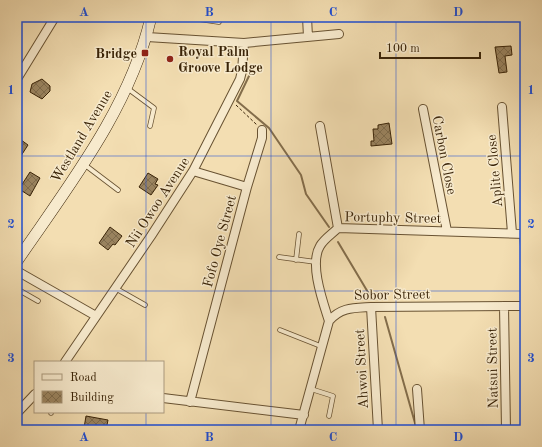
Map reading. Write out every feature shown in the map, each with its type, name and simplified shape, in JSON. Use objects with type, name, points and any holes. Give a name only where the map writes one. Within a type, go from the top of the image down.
[{"type":"street","points":[[17,79],[55,17]]},
{"type":"street","name":"Westland Avenue","points":[[17,261],[104,132],[127,88],[147,37],[151,17]]},
{"type":"street","points":[[307,17],[308,37]]},
{"type":"street","points":[[147,37],[244,43],[339,34]]},
{"type":"street","name":"Nii Owoo Avenue","points":[[65,361],[193,171],[230,99],[242,71],[244,43]]},
{"type":"street","name":"Aplite Close","points":[[502,107],[512,233]]},
{"type":"street","name":"Carbon Close","points":[[423,109],[447,231]]},
{"type":"street","points":[[320,126],[338,228]]},
{"type":"street","name":"Fofo Oye Street","points":[[190,402],[247,187],[262,138],[262,130]]},
{"type":"street","points":[[193,171],[247,187]]},
{"type":"street","name":"Portuphy Street","points":[[329,321],[318,285],[317,262],[319,247],[338,228],[524,234]]},
{"type":"street","points":[[19,272],[96,316]]},
{"type":"street","name":"Natsui Street","points":[[504,306],[506,430]]},
{"type":"street","name":"Sobor Street","points":[[329,321],[336,313],[346,308],[525,306]]},
{"type":"street","name":"Ahwoi Street","points":[[371,307],[378,430]]},
{"type":"street","points":[[299,430],[324,347],[329,321]]},
{"type":"street","points":[[417,389],[420,430]]},
{"type":"street","points":[[17,412],[34,395]]},
{"type":"street","points":[[164,398],[304,415]]},
{"type":"lane","points":[[184,17],[219,22]]},
{"type":"lane","points":[[127,88],[154,108],[150,126]]},
{"type":"lane","points":[[83,164],[118,190]]},
{"type":"lane","points":[[296,260],[299,234]]},
{"type":"lane","points":[[524,234],[524,266]]},
{"type":"lane","points":[[279,257],[317,262]]},
{"type":"lane","points":[[17,281],[19,272]]},
{"type":"lane","points":[[115,288],[146,305]]},
{"type":"lane","points":[[17,289],[38,301]]},
{"type":"lane","points":[[280,330],[324,347]]},
{"type":"lane","points":[[311,389],[333,396],[329,416]]},
{"type":"path","points":[[230,99],[262,130]]},
{"type":"building","points":[[511,46],[512,55],[505,56],[507,72],[499,73],[495,47]]},
{"type":"building","points":[[42,79],[50,86],[50,91],[42,99],[30,92],[32,84]]},
{"type":"building","points":[[389,123],[392,144],[371,146],[371,141],[374,141],[373,129],[378,129],[378,125]]},
{"type":"building","points":[[17,137],[28,145],[17,162]]},
{"type":"building","points":[[30,172],[40,178],[30,196],[19,189]]},
{"type":"building","points":[[148,173],[158,179],[155,184],[158,185],[151,195],[139,187]]},
{"type":"building","points":[[110,227],[122,236],[115,245],[113,244],[108,250],[99,243]]},
{"type":"building","points":[[86,416],[108,420],[106,430],[84,428]]},
{"type":"waterway","points":[[249,76],[237,101],[269,128],[301,175],[306,194],[329,227]]},
{"type":"waterway","points":[[338,242],[372,299]]},
{"type":"waterway","points":[[385,317],[416,430]]},
{"type":"place","name":"Bridge","points":[[145,53]]},
{"type":"place","name":"Royal Palm Groove Lodge","points":[[170,59]]}]
